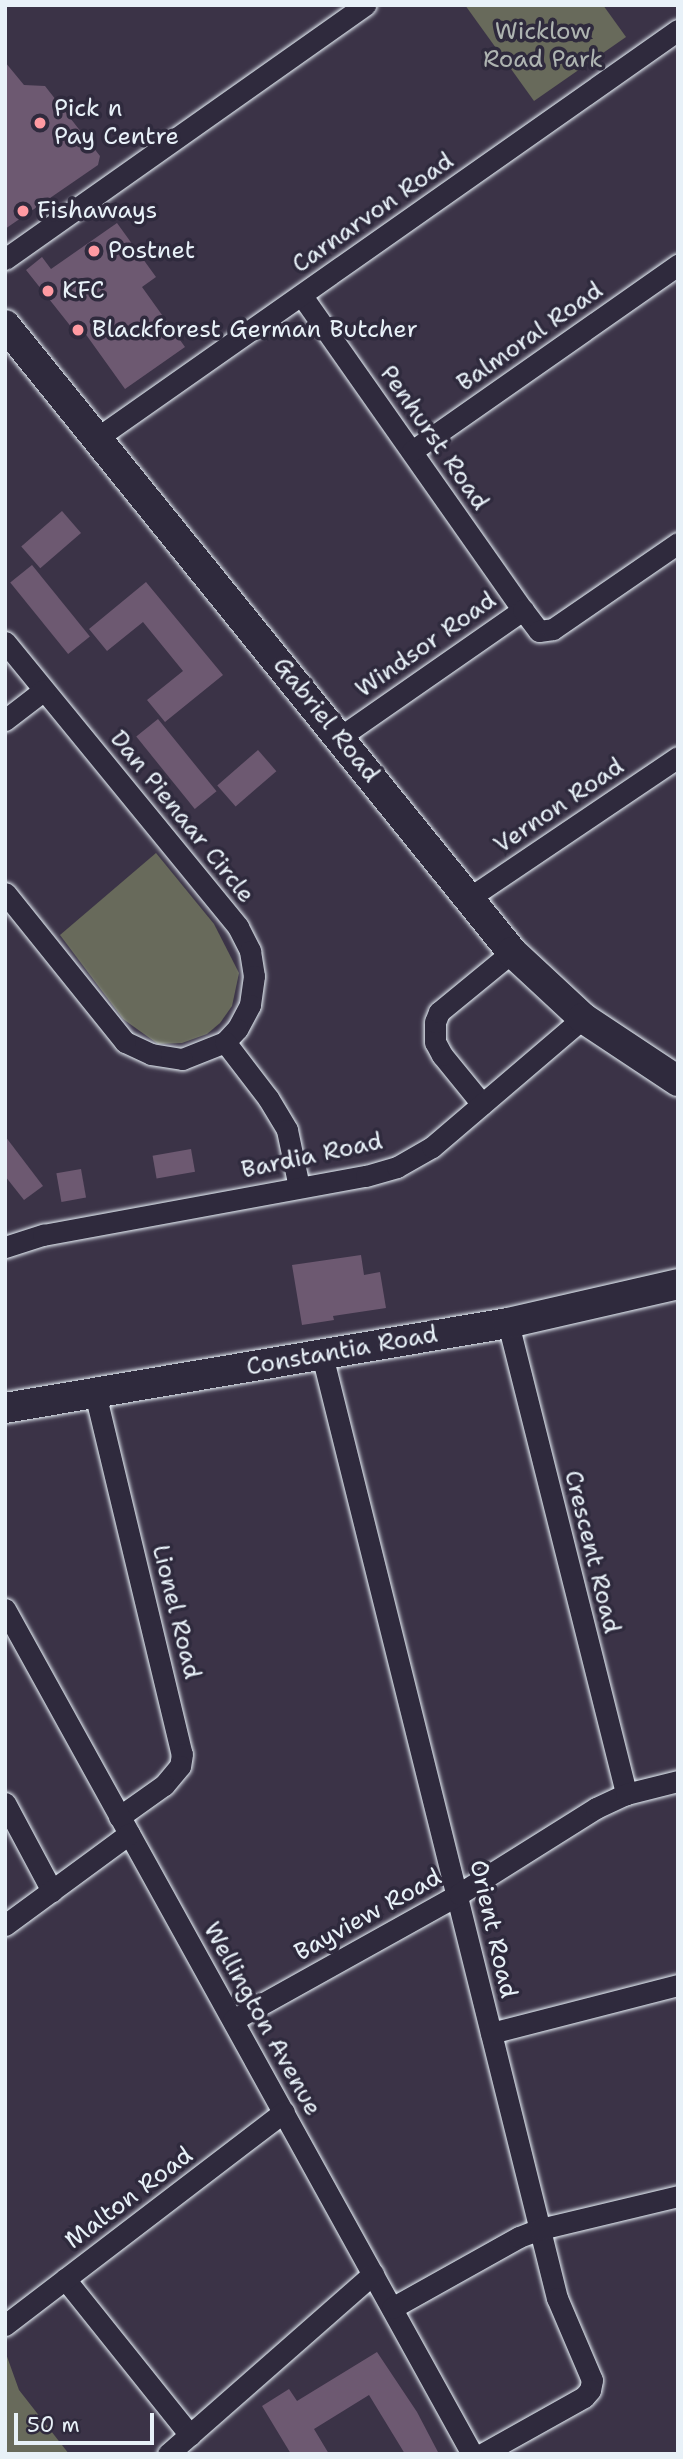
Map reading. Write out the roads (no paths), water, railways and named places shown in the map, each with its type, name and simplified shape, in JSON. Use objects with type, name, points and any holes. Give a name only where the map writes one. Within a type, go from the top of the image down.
[{"type":"street","points":[[5,259],[366,5]]},
{"type":"street","name":"Carnarvon Road","points":[[97,438],[678,30]]},
{"type":"street","name":"Balmoral Road","points":[[412,451],[678,265]]},
{"type":"street","name":"Penhurst Road","points":[[302,296],[523,610]]},
{"type":"street","name":"Gabriel Road","points":[[5,324],[512,952],[583,1018],[678,1081]]},
{"type":"street","name":"Windsor Road","points":[[340,737],[523,610],[539,631],[553,629],[678,543]]},
{"type":"street","name":"Dan Pienaar Circle","points":[[5,642],[238,927],[250,951],[253,986],[250,1005],[237,1029],[225,1042]]},
{"type":"street","points":[[5,720],[44,690]]},
{"type":"street","name":"Vernon Road","points":[[469,898],[678,757]]},
{"type":"street","points":[[7,900],[125,1042],[151,1054],[182,1059],[225,1042],[268,1098],[287,1130],[299,1187]]},
{"type":"street","points":[[482,1104],[442,1055],[435,1042],[435,1022],[439,1012],[512,952]]},
{"type":"street","name":"Bardia Road","points":[[9,1238],[366,1176],[397,1167],[432,1147],[583,1018]]},
{"type":"street","name":"Constantia Road","points":[[5,1408],[508,1322],[678,1284]]},
{"type":"street","name":"Crescent Road","points":[[508,1322],[626,1794]]},
{"type":"street","name":"Orient Road","points":[[322,1355],[561,2312],[590,2375],[592,2386],[584,2396],[482,2454]]},
{"type":"street","name":"Lionel Road","points":[[5,1925],[52,1891],[124,1826],[180,1766],[182,1754],[95,1393]]},
{"type":"street","name":"Wellington Avenue","points":[[5,1609],[472,2454]]},
{"type":"street","name":"Bayview Road","points":[[233,2020],[459,1895],[585,1815],[626,1794],[678,1781]]},
{"type":"street","points":[[5,1803],[52,1891]]},
{"type":"street","points":[[491,2033],[678,1985]]},
{"type":"street","name":"Malton Road","points":[[5,2325],[284,2112]]},
{"type":"street","points":[[392,2308],[519,2237],[540,2229],[678,2196]]},
{"type":"street","points":[[168,2454],[373,2274]]},
{"type":"street","points":[[65,2279],[190,2435]]},
{"type":"place","name":"Pick n Pay Centre","points":[[40,123]]},
{"type":"place","name":"Fishaways","points":[[23,211]]},
{"type":"place","name":"Postnet","points":[[94,251]]},
{"type":"place","name":"KFC","points":[[48,291]]},
{"type":"place","name":"Blackforest German Butcher","points":[[78,330]]},
{"type":"park label","name":"Wicklow Road Park","points":[[543,46]]}]
